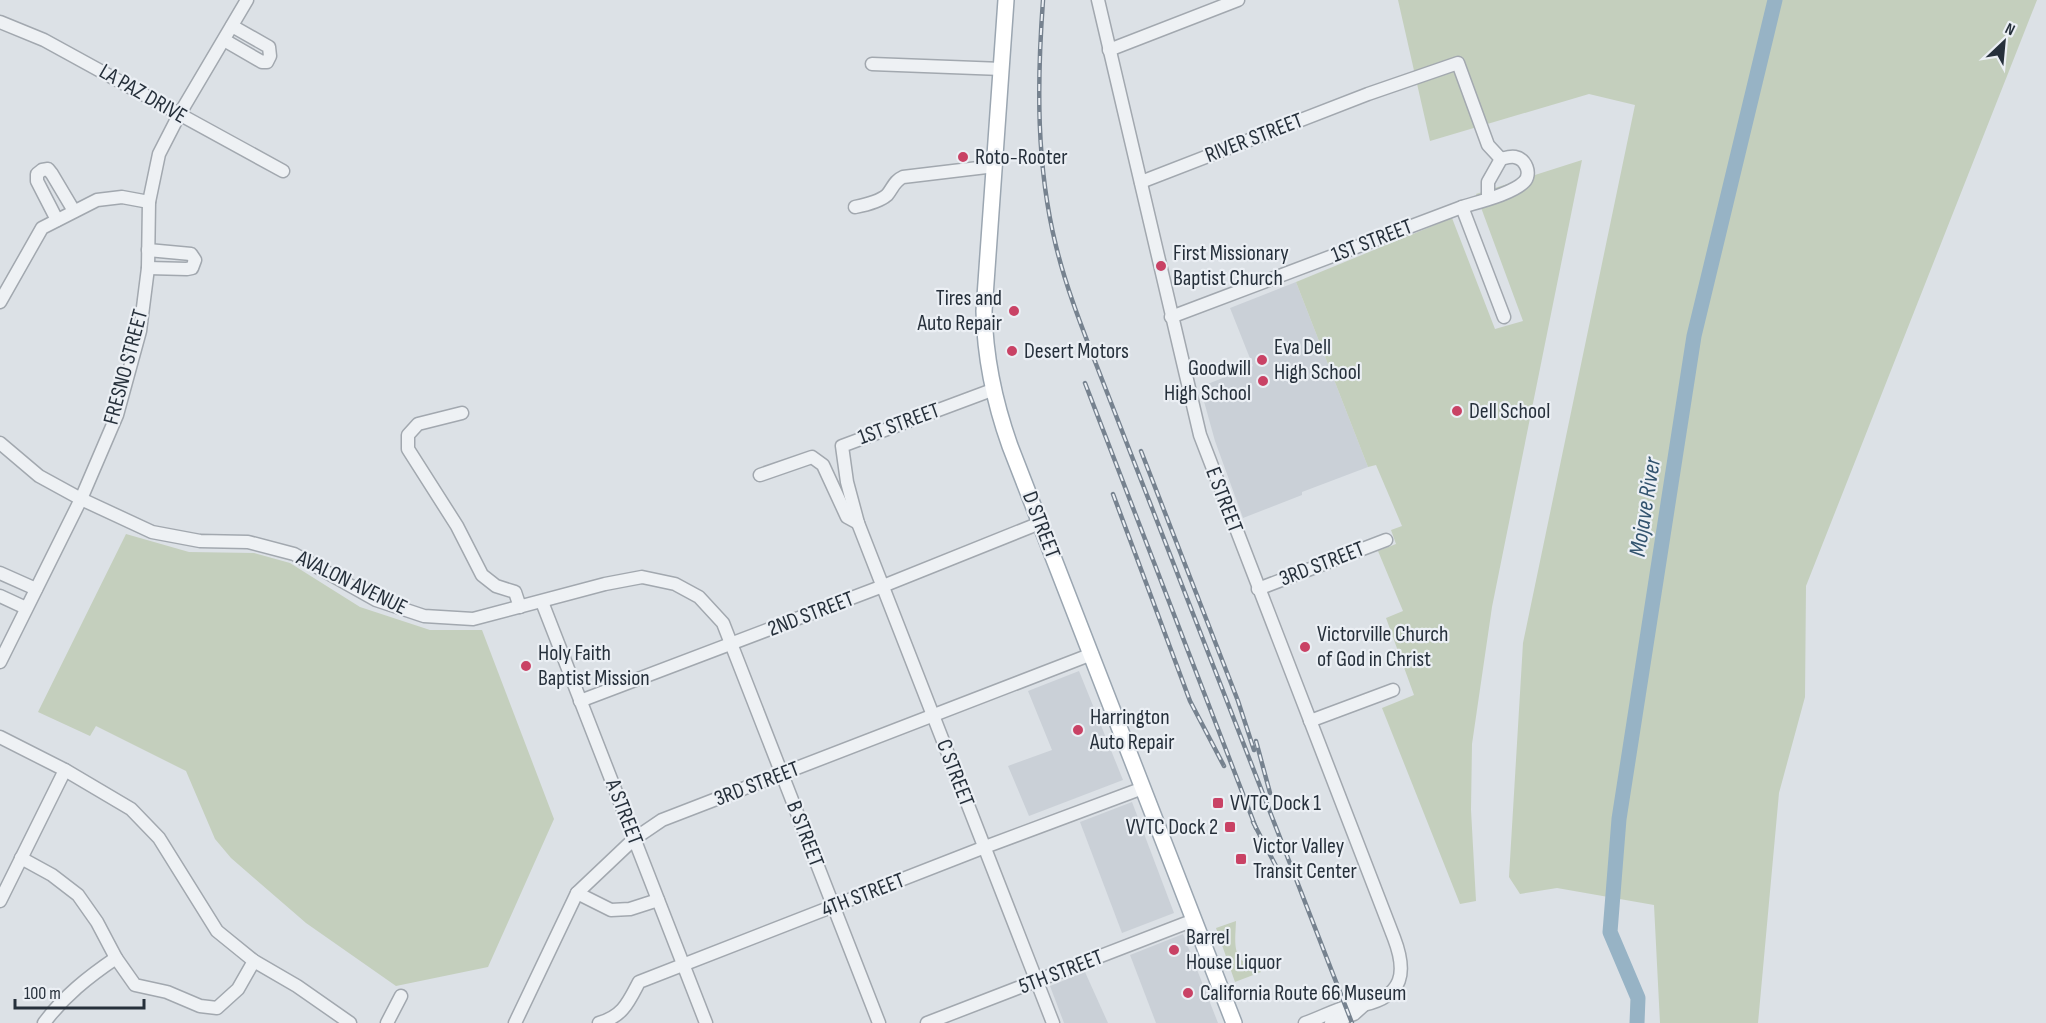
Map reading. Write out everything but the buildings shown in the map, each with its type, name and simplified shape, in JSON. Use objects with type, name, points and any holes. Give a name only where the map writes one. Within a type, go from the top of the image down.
[{"type":"main road","name":"D STREET","points":[[1006,0],[984,311],[986,353],[992,390],[1010,446],[1234,1023]]},
{"type":"street","name":"FRESNO STREET","points":[[0,662],[81,499],[117,415],[140,331],[148,268],[149,202],[159,154],[179,115],[247,0]]},
{"type":"street","name":"E STREET","points":[[1098,0],[1200,435],[1399,952],[1402,968],[1398,982],[1388,994],[1364,1005]]},
{"type":"street","points":[[1109,50],[1238,0]]},
{"type":"street","name":"LA PAZ DRIVE","points":[[0,22],[44,40],[283,171]]},
{"type":"street","points":[[224,40],[262,62],[267,62],[270,56],[269,47],[232,26]]},
{"type":"street","name":"RIVER STREET","points":[[1141,182],[1368,93],[1458,63],[1488,145],[1501,159]]},
{"type":"street","points":[[872,64],[1002,69]]},
{"type":"street","name":"1ST STREET","points":[[1171,317],[1509,191],[1524,182],[1528,173],[1527,165],[1512,156],[1501,159]]},
{"type":"street","points":[[1488,198],[1488,182],[1501,159]]},
{"type":"street","points":[[855,207],[872,203],[886,195],[897,180],[903,177],[995,166]]},
{"type":"street","points":[[57,220],[36,181],[37,174],[42,170],[48,169],[52,174],[74,211]]},
{"type":"street","points":[[0,302],[42,228],[97,200],[122,197],[149,202]]},
{"type":"street","points":[[1462,207],[1504,317]]},
{"type":"street","points":[[148,250],[191,254],[195,260],[192,268],[187,269],[148,268]]},
{"type":"street","name":"1ST STREET","points":[[858,523],[847,482],[842,446],[992,390]]},
{"type":"street","points":[[462,413],[418,424],[408,435],[408,449],[457,526],[482,575],[496,586],[515,592],[520,607]]},
{"type":"street","name":"AVALON AVENUE","points":[[0,442],[39,476],[81,499],[152,532],[200,541],[248,542],[294,554],[376,600],[424,616],[473,619],[605,584],[642,577],[675,584],[699,597],[723,623],[731,644]]},
{"type":"street","points":[[760,475],[812,457],[824,465],[847,517],[858,523]]},
{"type":"street","name":"C STREET","points":[[858,523],[1053,1023]]},
{"type":"street","name":"2ND STREET","points":[[580,701],[1041,523]]},
{"type":"street","name":"3RD STREET","points":[[1258,589],[1386,540]]},
{"type":"street","points":[[0,573],[36,589]]},
{"type":"street","points":[[0,596],[26,608]]},
{"type":"street","name":"A STREET","points":[[542,602],[706,1023]]},
{"type":"street","name":"B STREET","points":[[731,644],[879,1023]]},
{"type":"street","name":"3RD STREET","points":[[515,1023],[577,893],[634,839],[662,820],[1092,654]]},
{"type":"street","points":[[1310,721],[1392,690]]},
{"type":"street","points":[[0,737],[65,770],[131,809],[159,838],[217,931],[254,961],[297,986],[334,1019],[350,1023]]},
{"type":"street","points":[[0,901],[65,770]]},
{"type":"street","name":"4TH STREET","points":[[599,1023],[612,1019],[626,1007],[639,982],[1143,788]]},
{"type":"street","points":[[21,858],[52,875],[78,895],[135,985],[167,992],[200,1006],[218,1008],[238,988],[254,961]]},
{"type":"street","points":[[577,893],[611,910],[630,909],[658,900]]},
{"type":"street","name":"5TH STREET","points":[[927,1023],[1194,920]]},
{"type":"street","points":[[44,1023],[56,1007],[82,981],[116,958]]},
{"type":"street","points":[[387,1023],[401,996]]},
{"type":"street","points":[[1305,1023],[1350,1006],[1364,1005]]},
{"type":"street","points":[[1331,1023],[1354,1014],[1364,1005]]},
{"type":"shaded area","points":[[1296,282],[1368,467],[1243,518],[1215,441],[1200,387],[1253,366],[1230,308]]},
{"type":"shaded area","points":[[1079,671],[1123,780],[1029,816],[1008,766],[1052,750],[1028,691]]},
{"type":"shaded area","points":[[1132,802],[1174,913],[1122,933],[1080,822]]},
{"type":"shaded area","points":[[1183,934],[1218,1023],[1156,1023],[1130,955]]},
{"type":"shaded area","points":[[1085,972],[1108,1023],[1064,1023],[1050,986]]},
{"type":"green space","points":[[1398,0],[2037,0],[1806,586],[1805,697],[1779,793],[1758,1023],[1660,1023],[1654,905],[1557,888],[1520,894],[1509,877],[1523,643],[1635,105],[1589,94],[1430,141]]},
{"type":"green space","points":[[1582,160],[1492,607],[1472,744],[1471,810],[1476,901],[1460,904],[1382,708],[1414,695],[1386,618],[1403,611],[1378,551],[1396,544],[1391,530],[1402,526],[1376,465],[1368,467],[1296,282],[1452,218],[1495,329],[1523,321],[1476,194]]},
{"type":"green space","points":[[126,534],[189,552],[254,553],[290,563],[360,607],[430,630],[482,630],[554,819],[488,967],[396,986],[306,923],[231,858],[215,839],[186,771],[96,726],[90,736],[38,712]]},
{"type":"green space","points":[[1236,921],[1236,945],[1239,957],[1251,966],[1260,969],[1261,972],[1235,982],[1216,928]]},
{"type":"waterway","name":"Mojave River","points":[[1637,1023],[1638,998],[1610,932],[1619,819],[1694,336],[1775,0]]},
{"type":"railway","points":[[1043,0],[1039,93],[1042,154],[1049,216],[1064,276],[1352,1023]]},
{"type":"railway","points":[[1085,383],[1256,828]]},
{"type":"railway","points":[[1141,451],[1238,701],[1254,750]]},
{"type":"railway","points":[[1113,494],[1190,701],[1224,766]]},
{"type":"railway","points":[[1256,741],[1270,793]]},
{"type":"railway","points":[[1253,822],[1278,870]]},
{"type":"place","name":"Roto-Rooter","points":[[963,157]]},
{"type":"place","name":"First Missionary Baptist Church","points":[[1161,266]]},
{"type":"place","name":"Tires and Auto Repair","points":[[1014,311]]},
{"type":"place","name":"Desert Motors","points":[[1012,351]]},
{"type":"place","name":"Eva Dell High School","points":[[1262,360]]},
{"type":"place","name":"Goodwill High School","points":[[1263,381]]},
{"type":"place","name":"Dell School","points":[[1457,411]]},
{"type":"place","name":"Victorville Church of God in Christ","points":[[1305,647]]},
{"type":"place","name":"Holy Faith Baptist Mission","points":[[526,666]]},
{"type":"place","name":"Harrington Auto Repair","points":[[1078,730]]},
{"type":"place","name":"VVTC Dock 1","points":[[1218,803]]},
{"type":"place","name":"VVTC Dock 2","points":[[1230,827]]},
{"type":"place","name":"Victor Valley Transit Center","points":[[1241,859]]},
{"type":"place","name":"Barrel House Liquor","points":[[1174,950]]},
{"type":"place","name":"California Route 66 Museum","points":[[1188,993]]}]
